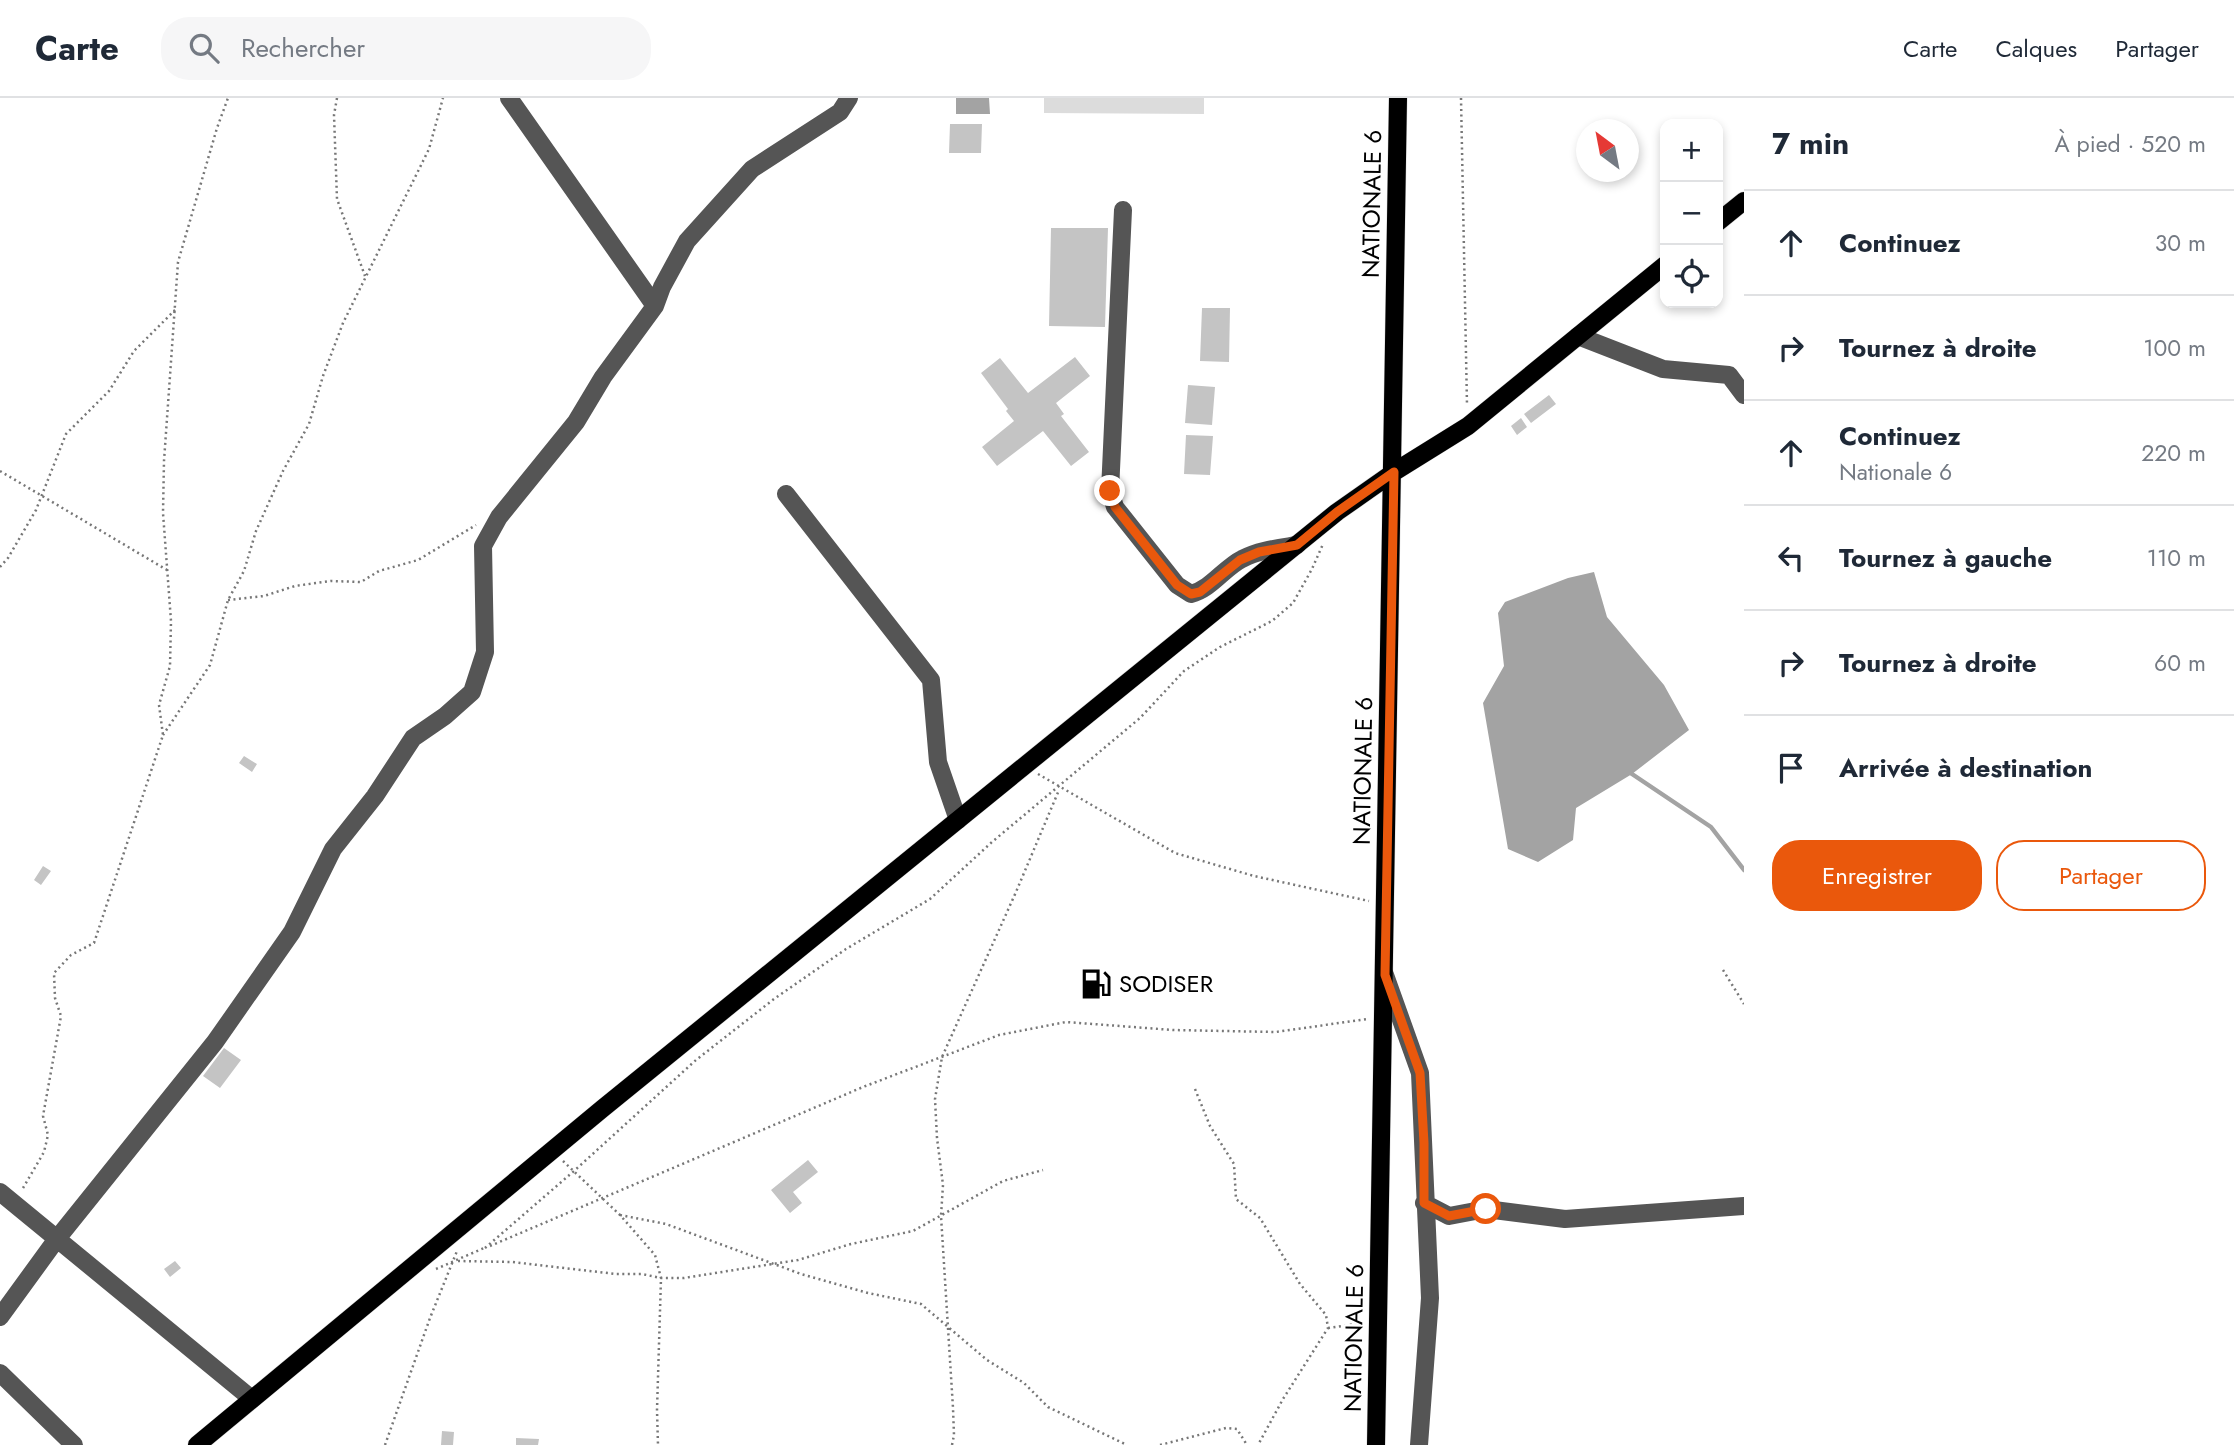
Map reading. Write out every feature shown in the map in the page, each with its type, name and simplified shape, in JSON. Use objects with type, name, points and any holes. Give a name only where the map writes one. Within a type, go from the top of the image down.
[{"type":"main road","name":"NATIONALE 6","points":[[1376,1445],[1394,472],[1398,98]]},
{"type":"main road","points":[[1723,218],[1744,201]]},
{"type":"main road","points":[[197,1445],[252,1399],[423,1267],[551,1150],[1337,512],[1394,472],[1468,426],[1660,269]]},
{"type":"street","points":[[509,98],[655,306]]},
{"type":"street","points":[[0,1317],[56,1240],[215,1042],[292,932],[333,849],[375,796],[413,738],[445,716],[472,692],[485,652],[483,546],[499,517],[576,422],[603,377],[655,306],[662,287],[687,241],[752,169],[840,112],[849,98]]},
{"type":"street","points":[[1123,210],[1110,491],[1115,507],[1177,585],[1191,594],[1200,592],[1240,560],[1259,552],[1297,545]]},
{"type":"street","points":[[1578,336],[1662,369],[1729,375],[1744,395]]},
{"type":"street","points":[[786,494],[931,681],[938,762],[958,820]]},
{"type":"street","points":[[1385,975],[1420,1073],[1430,1298],[1419,1445]]},
{"type":"street","points":[[7,1198],[252,1399]]},
{"type":"street","points":[[1424,1203],[1449,1216],[1486,1209],[1566,1219],[1744,1206]]},
{"type":"street","points":[[0,1373],[74,1445]]},
{"type":"path","points":[[163,735],[159,705],[170,666],[171,633],[163,513],[164,461],[178,262],[228,98]]},
{"type":"path","points":[[337,98],[334,115],[337,199],[365,276]]},
{"type":"path","points":[[7,1198],[44,1152],[48,1135],[43,1116],[61,1017],[55,998],[54,973],[71,955],[94,943],[163,735],[210,665],[228,600],[244,572],[256,531],[309,424],[343,323],[429,149],[443,98]]},
{"type":"path","points":[[1461,98],[1468,426]]},
{"type":"path","points":[[0,567],[36,510],[66,434],[109,391],[134,351],[175,310]]},
{"type":"path","points":[[0,471],[167,570]]},
{"type":"path","points":[[485,1248],[696,1060],[774,999],[846,948],[930,899],[992,842],[1140,719],[1184,671],[1220,647],[1272,621],[1293,603],[1312,569],[1337,512]]},
{"type":"path","points":[[228,600],[264,596],[319,582],[360,582],[379,571],[418,560],[486,519],[499,517]]},
{"type":"path","points":[[1025,767],[1175,853],[1254,876],[1386,904]]},
{"type":"path","points":[[952,1445],[953,1408],[941,1216],[943,1185],[935,1099],[942,1057],[1017,892],[1060,787]]},
{"type":"path","points":[[1723,970],[1744,1004]]},
{"type":"path","points":[[423,1267],[453,1261],[863,1087],[999,1035],[1066,1022],[1173,1030],[1276,1032],[1385,1017]]},
{"type":"path","points":[[1195,1089],[1210,1126],[1234,1164],[1236,1199],[1261,1219],[1300,1284],[1326,1315],[1328,1328],[1283,1399],[1258,1445]]},
{"type":"path","points":[[551,1150],[620,1215],[655,1255],[661,1278],[657,1410],[659,1445]]},
{"type":"path","points":[[423,1267],[453,1261],[485,1260],[616,1274],[684,1278],[773,1264],[913,1231],[1003,1181],[1043,1170]]},
{"type":"path","points":[[620,1215],[666,1224],[773,1264],[868,1293],[921,1304],[987,1360],[1024,1383],[1048,1407],[1127,1445]]},
{"type":"path","points":[[385,1445],[457,1250]]},
{"type":"path","points":[[1328,1328],[1379,1320]]},
{"type":"path","points":[[1160,1445],[1226,1428],[1237,1429],[1247,1445]]},
{"type":"shaded area","points":[[956,98],[989,98],[990,114],[956,114]]},
{"type":"shaded area","points":[[1044,98],[1204,98],[1204,114],[1044,113]]},
{"type":"shaded area","points":[[1594,572],[1607,617],[1664,685],[1689,730],[1632,774],[1576,808],[1573,840],[1538,862],[1508,849],[1483,703],[1504,666],[1498,613],[1505,602],[1568,578]]},
{"type":"building","points":[[950,124],[982,124],[981,153],[949,153]]},
{"type":"building","points":[[1051,228],[1108,228],[1105,327],[1049,326]]},
{"type":"building","points":[[1202,308],[1230,308],[1229,362],[1200,361]]},
{"type":"building","points":[[1075,357],[1090,376],[1056,403],[1064,414],[1061,416],[1089,452],[1071,466],[1043,431],[997,466],[982,447],[1014,421],[981,373],[1000,358],[1028,393]]},
{"type":"building","points":[[1188,385],[1215,387],[1212,425],[1185,423]]},
{"type":"building","points":[[1549,395],[1556,404],[1531,423],[1524,414]]},
{"type":"building","points":[[1521,418],[1527,427],[1517,435],[1511,426]]},
{"type":"building","points":[[1186,435],[1213,436],[1210,475],[1184,474]]},
{"type":"building","points":[[244,756],[257,764],[252,772],[239,763]]},
{"type":"building","points":[[43,866],[51,871],[41,885],[34,880]]},
{"type":"building","points":[[224,1048],[241,1060],[220,1088],[203,1076]]},
{"type":"building","points":[[808,1160],[818,1172],[793,1192],[802,1203],[790,1213],[771,1190]]},
{"type":"building","points":[[175,1261],[181,1268],[170,1277],[164,1269]]},
{"type":"building","points":[[442,1431],[454,1432],[453,1445],[441,1445]]},
{"type":"building","points":[[516,1438],[539,1439],[538,1445],[516,1445]]},
{"type":"waterway","points":[[1632,774],[1711,827],[1744,870]]},
{"type":"place","name":"SODISER","points":[[1096,984]]},
{"type":"route","points":[[1110,491],[1115,507],[1177,585],[1191,594],[1200,592],[1240,560],[1259,552],[1297,545],[1337,512],[1394,472],[1385,975],[1420,1073],[1424,1203],[1449,1216],[1486,1209]]}]
